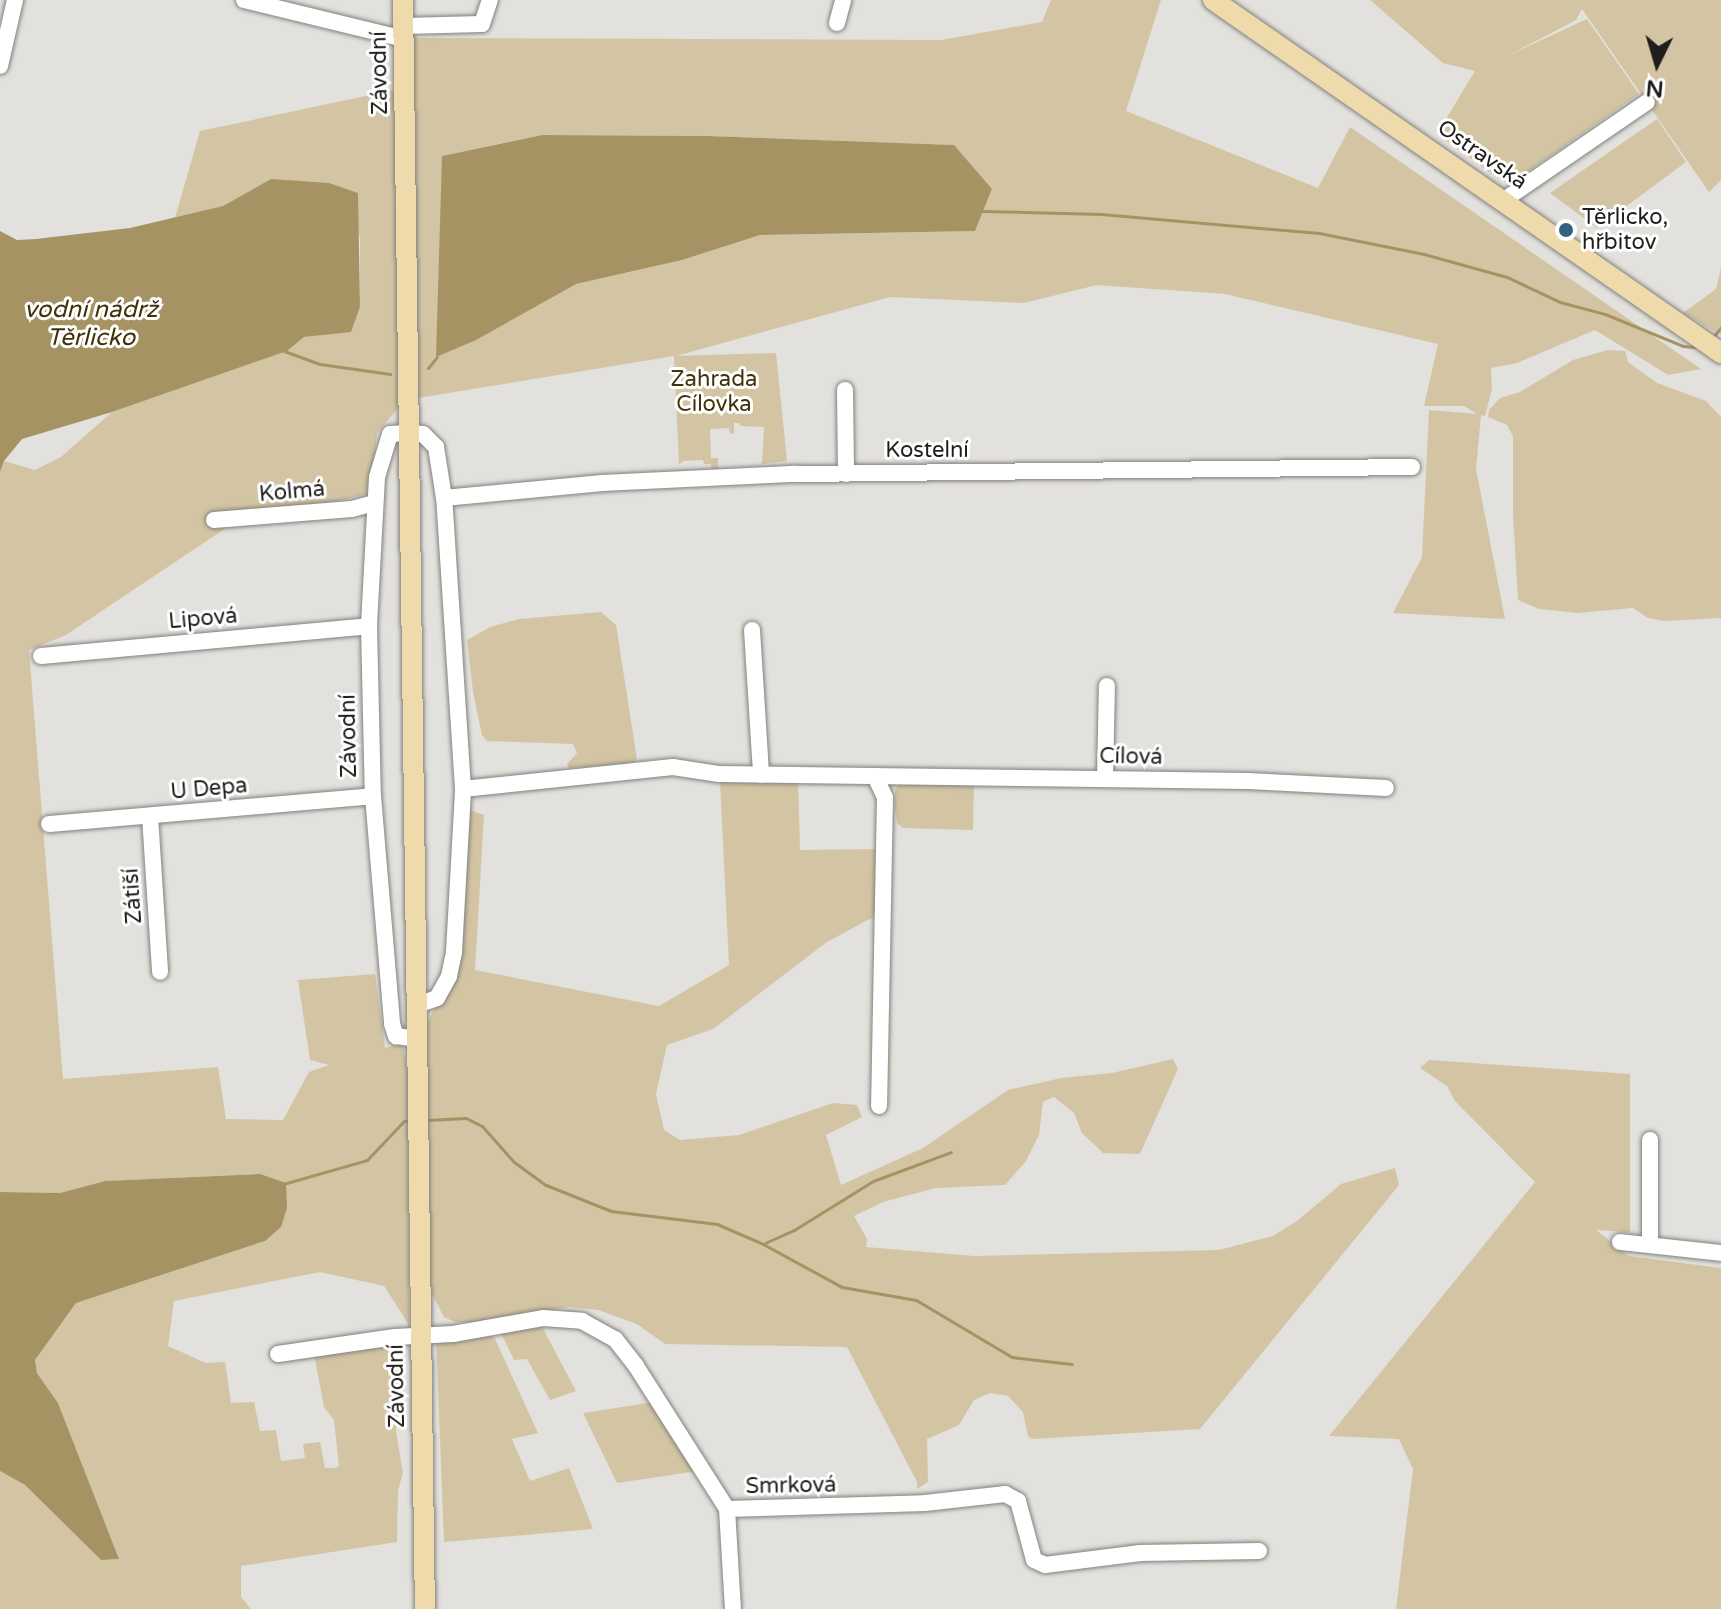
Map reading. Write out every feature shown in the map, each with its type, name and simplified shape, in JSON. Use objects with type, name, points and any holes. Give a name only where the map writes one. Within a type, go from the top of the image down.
[{"type":"main road","name":"Závodní","points":[[403,0],[425,1609]]},
{"type":"main road","name":"Ostravská","points":[[1213,0],[1721,353]]},
{"type":"street","points":[[0,66],[15,0]]},
{"type":"street","points":[[244,0],[404,32],[482,24],[490,0]]},
{"type":"street","points":[[837,23],[838,1]]},
{"type":"street","points":[[1504,200],[1647,102]]},
{"type":"street","points":[[845,390],[846,474]]},
{"type":"street","points":[[409,433],[423,434],[436,447],[444,498],[463,789],[454,952],[449,976],[433,1001],[417,1005]]},
{"type":"street","name":"Závodní","points":[[409,433],[390,434],[382,452],[374,503],[369,626],[373,796],[392,1024],[396,1036],[417,1039]]},
{"type":"street","name":"Kostelní","points":[[444,498],[602,483],[846,474],[1412,467]]},
{"type":"street","name":"Kolmá","points":[[214,520],[352,509],[374,503]]},
{"type":"street","name":"Lipová","points":[[41,656],[369,626]]},
{"type":"street","points":[[752,630],[761,775]]},
{"type":"street","points":[[1105,778],[1107,686]]},
{"type":"street","name":"Cílová","points":[[463,789],[673,767],[719,774],[1105,778],[1386,788]]},
{"type":"street","points":[[875,776],[885,797],[879,1106]]},
{"type":"street","name":"U Depa","points":[[49,824],[373,796]]},
{"type":"street","name":"Zátiší","points":[[150,816],[160,972]]},
{"type":"street","points":[[1650,1140],[1650,1244]]},
{"type":"street","points":[[1620,1242],[1721,1253]]},
{"type":"street","name":"Smrková","points":[[278,1354],[420,1334],[453,1334],[543,1318],[582,1321],[602,1329],[615,1339],[636,1366],[727,1509],[925,1503],[1005,1494],[1018,1501],[1034,1560],[1045,1565],[1140,1553],[1259,1551]]},
{"type":"street","points":[[727,1509],[733,1609]]},
{"type":"green space","name":"Zahrada Cílovka","points":[[1051,0],[1161,0],[1126,111],[1318,188],[1350,127],[1701,369],[1668,375],[1595,330],[1517,363],[1491,368],[1492,389],[1485,416],[1481,415],[1476,469],[1505,619],[1393,613],[1422,557],[1429,410],[1477,414],[1464,406],[1424,406],[1438,344],[1225,294],[1097,285],[1024,303],[890,297],[676,356],[776,353],[787,461],[762,464],[764,427],[734,423],[734,433],[730,434],[729,428],[710,429],[711,458],[718,458],[718,469],[712,470],[711,464],[704,464],[703,460],[683,461],[679,465],[674,356],[418,398],[412,38],[941,40],[1042,22]],"holes":[[[542,135],[707,136],[953,145],[992,189],[975,231],[760,235],[682,260],[576,284],[442,156]]]},
{"type":"green space","points":[[1370,0],[1721,0],[1721,180],[1709,192],[1582,9],[1576,20],[1509,55],[1587,19],[1639,94],[1515,180],[1509,182],[1496,177],[1437,134],[1475,71],[1443,63]]},
{"type":"green space","points":[[394,90],[399,407],[377,433],[371,493],[229,526],[66,635],[29,650],[63,1079],[218,1067],[226,1119],[283,1120],[309,1072],[329,1065],[310,1060],[298,980],[375,974],[385,1048],[402,1043],[408,1073],[409,1325],[384,1286],[320,1272],[174,1301],[168,1346],[206,1363],[225,1362],[231,1403],[254,1402],[260,1431],[276,1430],[281,1461],[305,1458],[303,1444],[320,1442],[325,1468],[334,1468],[339,1466],[334,1420],[324,1407],[314,1354],[398,1341],[396,1431],[403,1473],[398,1490],[397,1542],[241,1566],[241,1597],[251,1609],[0,1609],[0,1471],[25,1485],[101,1560],[119,1559],[58,1403],[37,1373],[35,1360],[76,1303],[265,1241],[260,1174],[105,1181],[60,1193],[0,1192],[0,472],[4,461],[35,470],[61,457],[112,412],[287,351],[304,337],[351,331],[360,307],[360,236],[271,179],[223,206],[175,218],[200,131]]},
{"type":"green space","points":[[1657,119],[1686,162],[1597,228],[1550,193]]},
{"type":"green space","points":[[1721,268],[1721,335],[1683,313],[1716,289]]},
{"type":"green space","points":[[1608,350],[1625,351],[1628,362],[1657,383],[1706,401],[1721,417],[1721,618],[1664,621],[1648,618],[1633,608],[1577,613],[1539,609],[1518,600],[1513,515],[1513,436],[1507,425],[1488,417],[1489,410],[1500,398],[1520,392],[1573,360]]},
{"type":"green space","points":[[601,612],[616,625],[637,759],[630,764],[569,768],[567,764],[577,753],[573,744],[487,741],[482,735],[473,692],[467,640],[490,627],[519,619]]},
{"type":"green space","points":[[798,780],[800,850],[880,849],[879,914],[827,942],[713,1029],[667,1045],[656,1094],[664,1130],[680,1140],[739,1135],[833,1103],[857,1105],[862,1117],[826,1135],[841,1185],[923,1148],[1008,1090],[1061,1078],[1112,1073],[1173,1059],[1178,1069],[1140,1154],[1103,1153],[1082,1133],[1074,1113],[1054,1097],[1043,1102],[1039,1135],[1026,1161],[1005,1185],[936,1188],[883,1202],[854,1216],[867,1239],[866,1247],[974,1256],[1219,1250],[1273,1236],[1297,1221],[1341,1184],[1395,1168],[1399,1185],[1200,1429],[1032,1439],[1028,1436],[1023,1412],[1008,1396],[990,1393],[974,1400],[959,1425],[927,1439],[928,1482],[917,1489],[917,1482],[847,1347],[665,1344],[637,1324],[598,1310],[570,1307],[477,1323],[455,1322],[444,1317],[428,1286],[424,1032],[433,1011],[451,989],[462,940],[470,810],[484,815],[475,970],[659,1006],[729,965],[720,781]]},
{"type":"green space","points":[[900,781],[974,781],[973,830],[903,828],[897,823],[895,809],[895,790]]},
{"type":"green space","points":[[1429,1060],[1630,1074],[1630,1232],[1596,1230],[1629,1256],[1721,1268],[1721,1609],[1396,1609],[1413,1469],[1399,1439],[1329,1436],[1535,1182],[1455,1101],[1447,1086],[1420,1068]]},
{"type":"green space","points":[[540,1323],[576,1391],[550,1400],[527,1359],[514,1360],[500,1331]]},
{"type":"green space","points":[[487,1333],[495,1339],[538,1433],[512,1439],[530,1481],[569,1468],[593,1529],[444,1542],[436,1338]]},
{"type":"green space","points":[[655,1402],[698,1471],[617,1483],[583,1413]]},
{"type":"water","points":[[542,135],[707,136],[954,145],[992,189],[975,231],[760,235],[682,260],[576,284],[476,340],[436,357],[442,156]]},
{"type":"water","name":"vodní nádrž Těrlicko","points":[[271,179],[329,183],[358,193],[360,307],[351,332],[304,337],[287,351],[112,412],[22,439],[4,461],[0,472],[0,231],[17,240],[130,228],[223,206]]},
{"type":"water","points":[[260,1174],[286,1183],[287,1208],[281,1227],[265,1241],[76,1303],[35,1360],[37,1373],[58,1403],[119,1559],[101,1560],[25,1485],[0,1471],[0,1192],[60,1193],[105,1181]]},
{"type":"waterway","points":[[982,211],[1101,214],[1319,233],[1424,254],[1507,277],[1560,302],[1605,314],[1683,346],[1695,347]]},
{"type":"waterway","points":[[1713,337],[1721,327]]},
{"type":"waterway","points":[[284,351],[320,364],[390,374]]},
{"type":"waterway","points":[[428,368],[437,357]]},
{"type":"waterway","points":[[427,1120],[466,1118],[482,1126],[514,1162],[546,1185],[611,1211],[717,1224],[763,1244],[842,1287],[916,1300],[1012,1357],[1072,1364]]},
{"type":"waterway","points":[[283,1184],[367,1160],[404,1121],[411,1121]]},
{"type":"waterway","points":[[765,1243],[794,1230],[873,1181],[951,1152]]},
{"type":"place","name":"Těrlicko, hřbitov","points":[[1566,230]]}]
